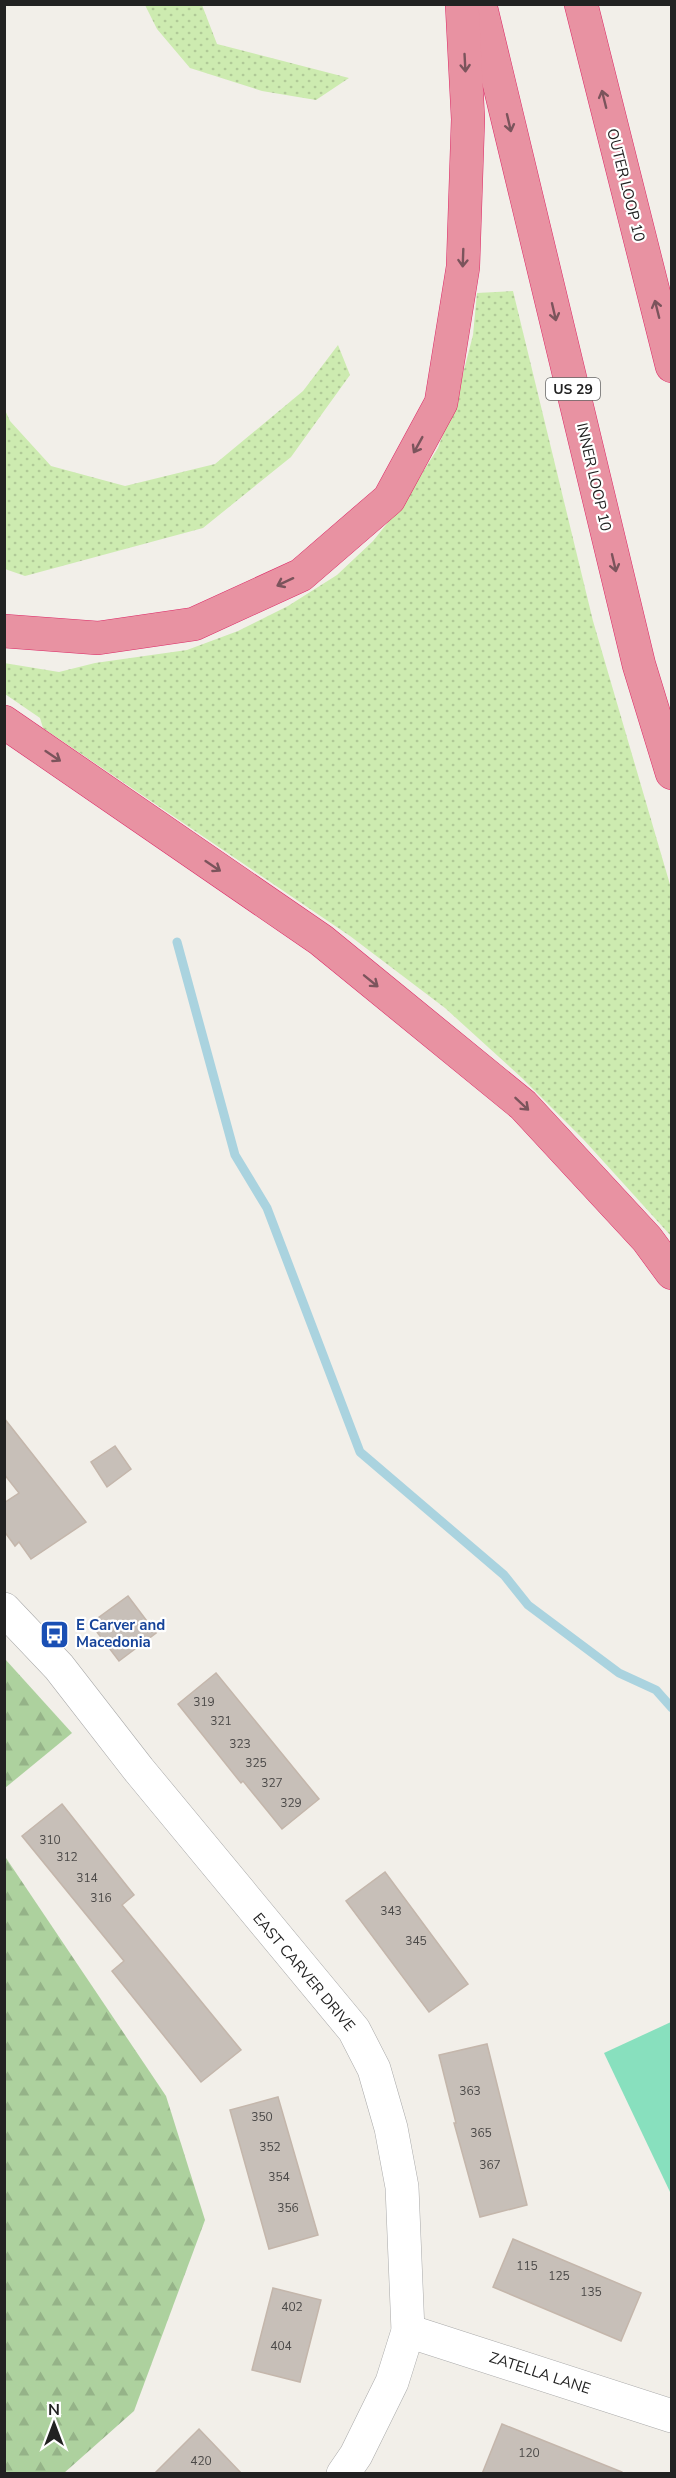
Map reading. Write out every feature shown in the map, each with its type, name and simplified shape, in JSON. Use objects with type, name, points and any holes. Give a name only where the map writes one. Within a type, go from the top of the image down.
[{"type":"highway","points":[[4,631],[98,638],[194,624],[301,575],[388,499],[441,403],[463,267],[468,119],[462,4]]},
{"type":"highway","name":"INNER LOOP 10","points":[[480,4],[639,665],[672,772]]},
{"type":"highway","name":"OUTER LOOP 10","points":[[581,4],[672,366]]},
{"type":"highway","points":[[4,722],[321,940],[524,1105],[647,1239],[672,1272]]},
{"type":"street","name":"EAST CARVER DRIVE","points":[[4,1609],[59,1667],[154,1788],[354,2030],[374,2069],[391,2128],[402,2187],[408,2331],[392,2382],[356,2455],[344,2474]]},
{"type":"street","name":"ZATELLA LANE","points":[[408,2331],[672,2416]]},
{"type":"green space","points":[[145,5],[202,5],[217,44],[349,78],[316,100],[262,91],[190,68],[157,29]]},
{"type":"green space","points":[[513,291],[593,621],[671,888],[671,1236],[584,1140],[522,1078],[445,1008],[350,936],[43,728],[40,718],[5,694],[4,663],[59,672],[95,663],[187,650],[238,631],[288,606],[337,575],[373,541],[402,505],[438,448],[458,393],[473,335],[477,293]]},
{"type":"green space","points":[[338,345],[350,375],[291,457],[203,528],[25,576],[5,569],[5,410],[10,421],[51,466],[125,486],[215,464],[303,391]]},
{"type":"green space","points":[[5,1659],[72,1733],[5,1788]]},
{"type":"green space","points":[[4,1855],[166,2096],[205,2220],[134,2411],[64,2473],[5,2473]]},
{"type":"green space","points":[[671,2022],[671,2194],[604,2053]]},
{"type":"building","points":[[4,1418],[86,1522],[31,1559],[19,1542],[15,1546],[4,1531],[4,1503],[19,1493],[4,1474]]},
{"type":"building","points":[[115,1446],[131,1469],[107,1487],[91,1462]]},
{"type":"building","points":[[128,1596],[156,1633],[119,1661],[97,1632],[104,1626],[98,1618]]},
{"type":"building","points":[[216,1673],[319,1799],[282,1829],[243,1781],[241,1783],[178,1704]]},
{"type":"building","points":[[62,1804],[134,1895],[122,1905],[241,2050],[201,2082],[112,1971],[124,1961],[22,1836]]},
{"type":"building","points":[[385,1872],[468,1984],[429,2012],[346,1901]]},
{"type":"building","points":[[487,2044],[527,2205],[480,2217],[454,2123],[456,2123],[439,2055]]},
{"type":"building","points":[[278,2097],[318,2235],[269,2249],[230,2110]]},
{"type":"building","points":[[513,2239],[641,2293],[621,2341],[493,2287]]},
{"type":"building","points":[[273,2288],[321,2300],[300,2382],[252,2370]]},
{"type":"building","points":[[502,2424],[622,2472],[622,2474],[482,2474]]},
{"type":"building","points":[[199,2429],[242,2474],[154,2474]]},
{"type":"waterway","points":[[177,942],[235,1155],[267,1208],[360,1452],[504,1575],[528,1605],[619,1673],[656,1690],[672,1708]]},
{"type":"place","name":"E Carver and Macedonia","points":[[55,1634]]}]
